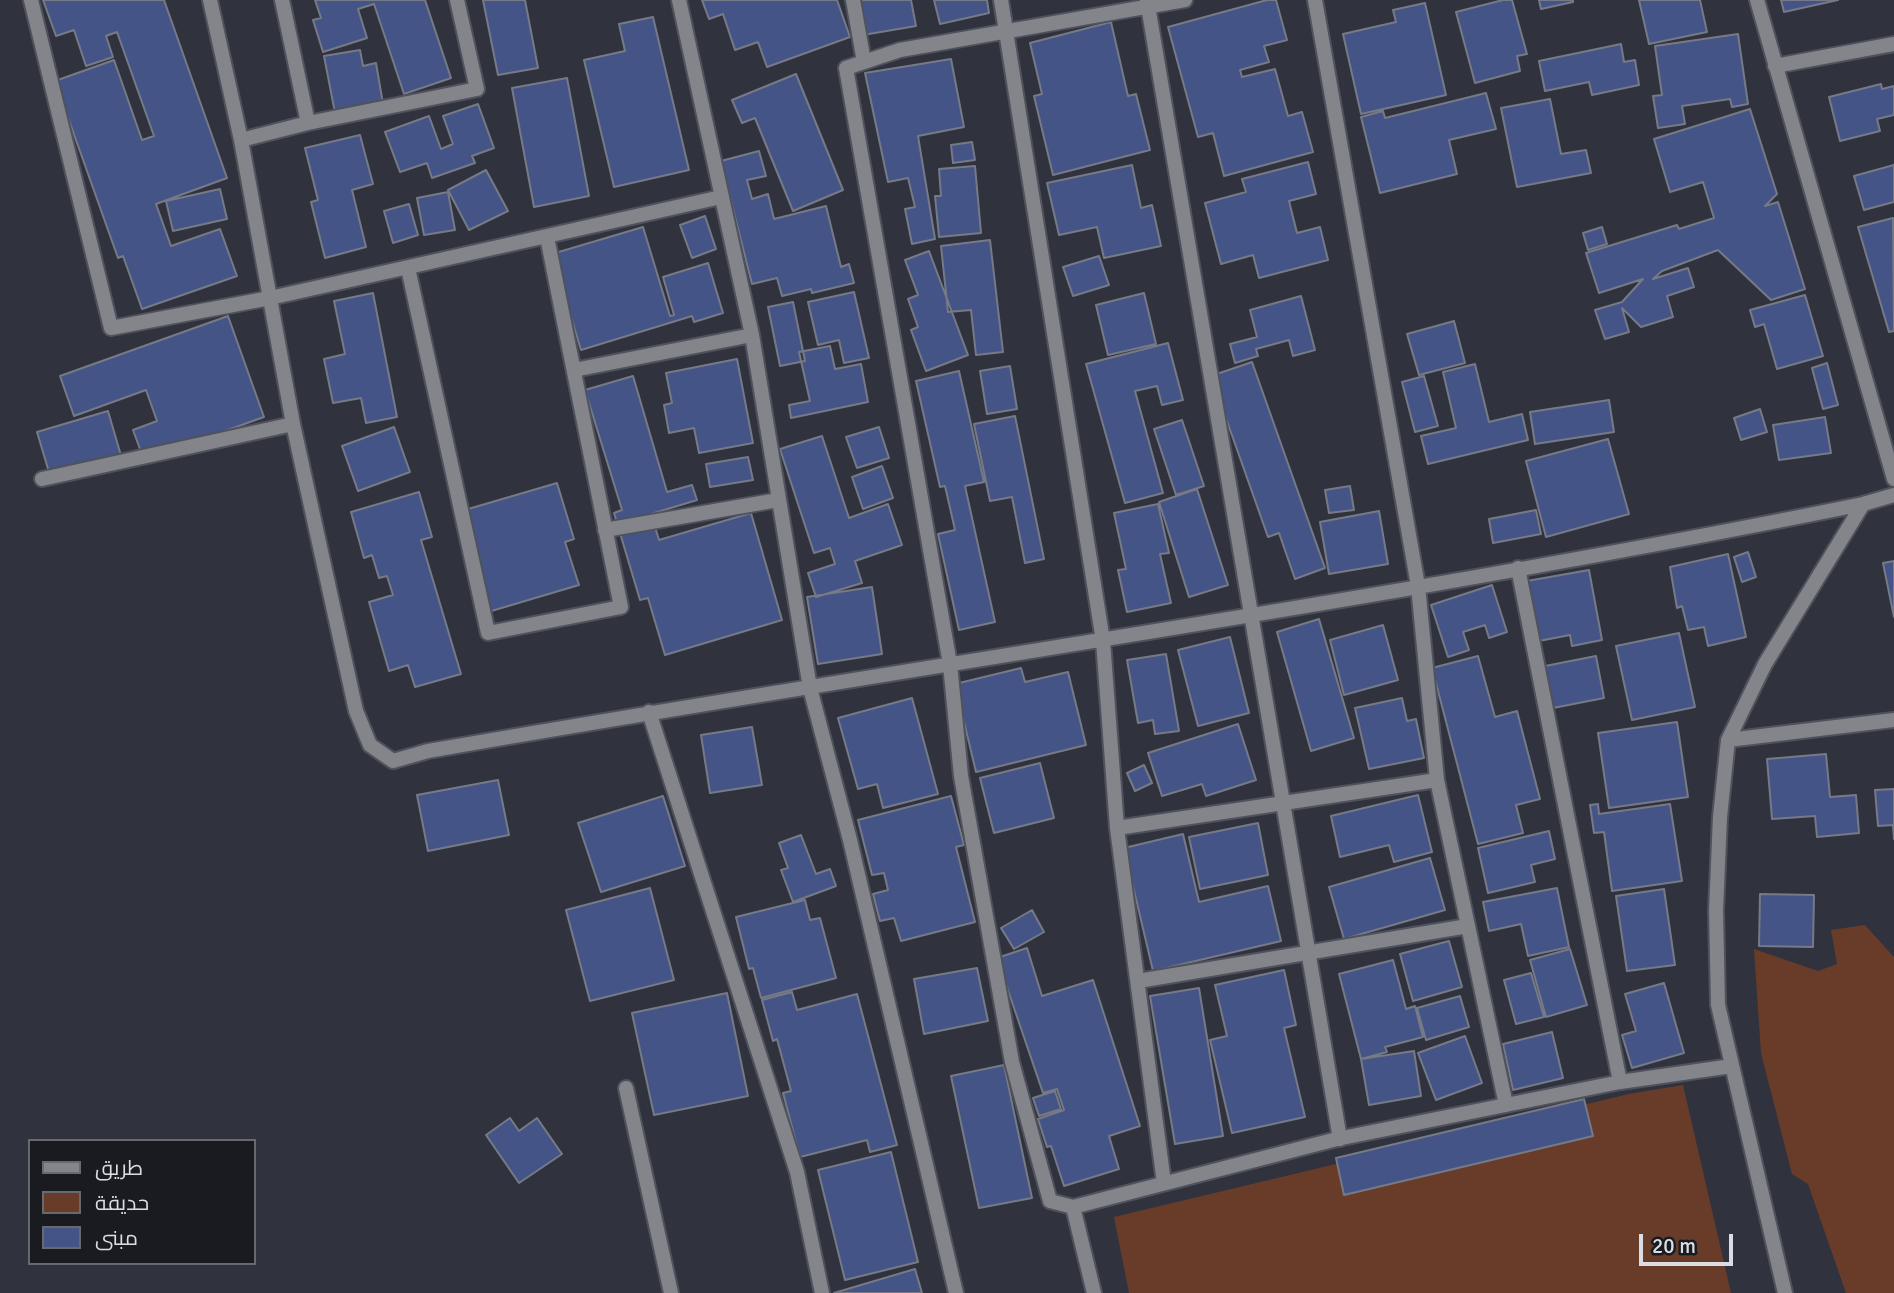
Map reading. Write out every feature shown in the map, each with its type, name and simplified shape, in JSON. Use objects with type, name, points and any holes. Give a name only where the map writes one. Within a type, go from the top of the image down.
[{"type":"street","points":[[31,0],[111,328],[271,298],[721,197]]},
{"type":"street","points":[[210,0],[241,140],[293,424],[356,712],[370,745],[393,761],[428,751],[649,712],[1250,616],[1863,504],[1894,495]]},
{"type":"street","points":[[282,0],[308,123]]},
{"type":"street","points":[[241,140],[308,123],[477,89],[457,0]]},
{"type":"street","points":[[679,0],[752,335],[810,688],[850,839],[956,1293]]},
{"type":"street","points":[[853,0],[864,62]]},
{"type":"street","points":[[1001,0],[1103,641],[1117,828],[1164,1183]]},
{"type":"street","points":[[1185,0],[1147,3],[900,50],[846,68],[950,664],[961,776],[1012,1062],[1050,1201],[1073,1207],[1340,1139],[1620,1082],[1732,1066]]},
{"type":"street","points":[[1315,0],[1418,586],[1437,779],[1507,1105]]},
{"type":"street","points":[[1757,0],[1894,479]]},
{"type":"street","points":[[1147,3],[1281,805],[1310,954],[1340,1139]]},
{"type":"street","points":[[1775,66],[1894,44]]},
{"type":"street","points":[[408,268],[488,633],[621,607],[547,237]]},
{"type":"street","points":[[574,370],[752,335]]},
{"type":"street","points":[[42,479],[293,424]]},
{"type":"street","points":[[606,530],[778,500]]},
{"type":"street","points":[[1785,1293],[1718,1004],[1716,924],[1720,817],[1728,740],[1765,664],[1863,504]]},
{"type":"street","points":[[1518,568],[1620,1082]]},
{"type":"street","points":[[649,712],[797,1172],[822,1293]]},
{"type":"street","points":[[1728,740],[1894,720]]},
{"type":"street","points":[[1117,828],[1437,779]]},
{"type":"street","points":[[1138,981],[1468,926]]},
{"type":"street","points":[[626,1088],[671,1293]]},
{"type":"street","points":[[1073,1207],[1094,1293]]},
{"type":"green space","points":[[1865,925],[1894,957],[1894,1293],[1846,1293],[1808,1184],[1792,1174],[1761,1053],[1754,949],[1818,971],[1837,964],[1831,930]]},
{"type":"green space","points":[[1683,1085],[1731,1293],[1129,1293],[1114,1217],[1629,1094]]},
{"type":"building","points":[[43,0],[164,0],[227,178],[156,204],[171,246],[220,229],[237,276],[142,309],[123,256],[118,258],[55,81],[114,60],[142,140],[154,136],[117,32],[106,36],[113,57],[86,66],[74,30],[56,36]]},
{"type":"building","points":[[315,0],[425,0],[451,78],[404,94],[374,4],[358,9],[367,38],[323,52],[313,20],[321,18]]},
{"type":"building","points":[[483,0],[525,0],[538,68],[498,75]]},
{"type":"building","points":[[702,0],[837,0],[850,37],[767,67],[758,42],[735,50],[723,14],[709,19]]},
{"type":"building","points":[[857,0],[911,0],[916,26],[863,35]]},
{"type":"building","points":[[934,0],[987,0],[989,13],[940,24]]},
{"type":"building","points":[[1267,0],[1276,0],[1287,40],[1264,46],[1269,62],[1240,70],[1242,77],[1275,69],[1288,116],[1302,112],[1313,152],[1224,176],[1213,133],[1198,137],[1168,27]]},
{"type":"building","points":[[1512,0],[1527,54],[1517,56],[1520,71],[1475,83],[1456,12]]},
{"type":"building","points":[[1539,0],[1573,0],[1573,2],[1541,9]]},
{"type":"building","points":[[1639,0],[1700,0],[1707,32],[1649,44]]},
{"type":"building","points":[[1781,0],[1838,0],[1784,12]]},
{"type":"building","points":[[1425,3],[1446,95],[1361,114],[1343,34],[1396,22],[1393,10]]},
{"type":"building","points":[[653,17],[689,170],[614,187],[584,60],[625,51],[619,24]]},
{"type":"building","points":[[1111,22],[1128,96],[1136,94],[1150,150],[1053,175],[1034,96],[1042,94],[1030,43]]},
{"type":"building","points":[[1738,34],[1748,104],[1732,107],[1730,99],[1682,106],[1685,124],[1658,128],[1653,96],[1662,95],[1655,46]]},
{"type":"building","points":[[1621,44],[1624,62],[1635,60],[1639,85],[1592,95],[1589,82],[1545,91],[1539,61]]},
{"type":"building","points":[[360,50],[363,66],[376,63],[383,104],[335,113],[324,56]]},
{"type":"building","points":[[951,59],[964,127],[918,136],[935,239],[912,244],[905,209],[915,207],[908,178],[888,182],[865,73]]},
{"type":"building","points":[[796,74],[843,190],[793,211],[755,118],[742,123],[732,100]]},
{"type":"building","points":[[567,78],[589,196],[534,207],[512,88]]},
{"type":"building","points":[[1881,84],[1882,89],[1894,86],[1894,115],[1877,119],[1880,131],[1840,141],[1829,97]]},
{"type":"building","points":[[1486,93],[1496,129],[1449,140],[1457,174],[1380,193],[1361,117],[1383,111],[1385,118]]},
{"type":"building","points":[[1550,99],[1561,154],[1586,150],[1591,173],[1517,187],[1501,108]]},
{"type":"building","points":[[478,104],[494,148],[472,156],[475,163],[432,178],[427,163],[400,172],[385,132],[429,116],[441,149],[453,144],[443,116]]},
{"type":"building","points":[[1750,109],[1777,194],[1765,206],[1778,202],[1805,289],[1771,300],[1718,250],[1662,271],[1653,279],[1688,268],[1694,287],[1667,296],[1673,317],[1641,327],[1622,308],[1629,332],[1605,339],[1595,310],[1622,302],[1643,279],[1599,293],[1586,253],[1677,225],[1679,229],[1714,218],[1703,182],[1670,192],[1654,139]]},
{"type":"building","points":[[360,135],[373,184],[352,190],[366,247],[325,258],[311,202],[318,200],[305,148]]},
{"type":"building","points":[[972,142],[975,160],[953,163],[951,145]]},
{"type":"building","points":[[759,151],[766,176],[747,180],[752,199],[768,194],[774,219],[826,206],[841,267],[849,264],[854,283],[812,293],[811,289],[782,296],[777,278],[752,284],[721,161]]},
{"type":"building","points":[[1308,162],[1316,194],[1289,201],[1297,233],[1320,227],[1328,260],[1259,278],[1253,255],[1221,264],[1205,203],[1246,192],[1242,179]]},
{"type":"building","points":[[1132,165],[1141,208],[1152,205],[1161,246],[1104,258],[1097,227],[1059,235],[1047,183]]},
{"type":"building","points":[[1894,165],[1894,202],[1864,210],[1854,176]]},
{"type":"building","points":[[975,166],[981,233],[939,237],[935,196],[941,196],[939,169]]},
{"type":"building","points":[[486,170],[508,211],[469,230],[448,190]]},
{"type":"building","points":[[220,189],[227,219],[173,231],[166,201]]},
{"type":"building","points":[[448,192],[455,230],[424,235],[417,198]]},
{"type":"building","points":[[409,204],[418,235],[393,243],[384,211]]},
{"type":"building","points":[[705,216],[716,249],[692,258],[680,225]]},
{"type":"building","points":[[1893,218],[1894,331],[1889,332],[1858,227]]},
{"type":"building","points":[[643,227],[670,316],[674,315],[663,277],[708,263],[723,313],[694,322],[692,316],[581,350],[552,254]]},
{"type":"building","points":[[1602,227],[1607,244],[1588,250],[1583,233]]},
{"type":"building","points":[[990,240],[1003,352],[976,355],[971,310],[948,312],[941,246]]},
{"type":"building","points":[[929,251],[968,355],[926,371],[911,330],[918,327],[908,299],[918,295],[905,260]]},
{"type":"building","points":[[1099,256],[1109,285],[1073,296],[1063,267]]},
{"type":"building","points":[[854,292],[869,358],[844,363],[839,340],[818,345],[808,302]]},
{"type":"building","points":[[373,293],[397,417],[366,423],[361,398],[333,403],[324,359],[345,354],[334,301]]},
{"type":"building","points":[[1144,293],[1156,344],[1108,355],[1096,305]]},
{"type":"building","points":[[1805,295],[1823,356],[1777,369],[1764,324],[1755,327],[1750,310]]},
{"type":"building","points":[[1301,296],[1315,350],[1293,356],[1289,340],[1256,349],[1258,356],[1235,363],[1230,344],[1257,337],[1250,310]]},
{"type":"building","points":[[793,302],[805,361],[780,366],[768,307]]},
{"type":"building","points":[[228,316],[264,417],[144,460],[133,430],[157,421],[146,390],[74,416],[60,376]]},
{"type":"building","points":[[1454,321],[1465,363],[1419,375],[1407,334]]},
{"type":"building","points":[[1168,343],[1183,400],[1162,405],[1157,386],[1135,391],[1163,493],[1125,503],[1086,364]]},
{"type":"building","points":[[830,346],[835,369],[861,364],[868,402],[791,418],[789,405],[810,401],[799,352]]},
{"type":"building","points":[[737,359],[753,443],[699,453],[694,428],[669,433],[664,405],[672,403],[666,373]]},
{"type":"building","points":[[1252,362],[1325,568],[1295,579],[1279,533],[1268,537],[1211,376]]},
{"type":"building","points":[[1827,363],[1838,405],[1823,409],[1812,368]]},
{"type":"building","points":[[1475,364],[1489,422],[1522,414],[1528,440],[1428,464],[1421,436],[1456,428],[1443,372]]},
{"type":"building","points":[[1010,366],[1017,409],[987,414],[980,371]]},
{"type":"building","points":[[959,371],[984,482],[965,486],[995,622],[959,630],[938,534],[955,530],[945,486],[940,487],[916,381]]},
{"type":"building","points":[[633,376],[667,492],[692,485],[697,500],[651,514],[659,540],[751,513],[782,620],[665,655],[648,598],[640,600],[614,513],[622,510],[585,390]]},
{"type":"building","points":[[1424,376],[1438,426],[1415,432],[1402,382]]},
{"type":"building","points":[[1609,400],[1614,432],[1535,444],[1530,412]]},
{"type":"building","points":[[1760,409],[1767,432],[1741,440],[1734,418]]},
{"type":"building","points":[[108,411],[122,459],[51,479],[37,432]]},
{"type":"building","points":[[1015,416],[1044,559],[1025,563],[1012,497],[990,501],[974,424]]},
{"type":"building","points":[[1825,417],[1831,453],[1779,460],[1773,425]]},
{"type":"building","points":[[1182,420],[1204,486],[1176,495],[1154,429]]},
{"type":"building","points":[[394,427],[410,472],[358,491],[342,446]]},
{"type":"building","points":[[879,427],[889,458],[857,468],[846,437]]},
{"type":"building","points":[[822,436],[849,518],[888,504],[902,545],[855,561],[862,583],[816,597],[808,573],[835,564],[830,548],[814,553],[780,449]]},
{"type":"building","points":[[1608,439],[1629,514],[1546,537],[1526,461]]},
{"type":"building","points":[[748,457],[753,480],[710,487],[706,464]]},
{"type":"building","points":[[882,466],[893,498],[863,509],[852,477]]},
{"type":"building","points":[[557,483],[574,539],[565,542],[579,585],[488,612],[458,512]]},
{"type":"building","points":[[1350,486],[1354,510],[1329,513],[1325,490]]},
{"type":"building","points":[[1197,489],[1228,585],[1189,597],[1159,502]]},
{"type":"building","points":[[419,492],[432,537],[421,540],[461,674],[415,687],[408,665],[389,671],[369,602],[393,595],[387,576],[379,578],[372,555],[364,558],[351,512]]},
{"type":"building","points":[[1158,504],[1169,553],[1160,554],[1171,603],[1127,612],[1118,570],[1126,569],[1114,513]]},
{"type":"building","points":[[1536,510],[1541,534],[1493,543],[1489,519]]},
{"type":"building","points":[[1379,511],[1388,564],[1329,574],[1320,522]]},
{"type":"building","points":[[1748,552],[1756,577],[1742,582],[1734,557]]},
{"type":"building","points":[[1728,554],[1746,637],[1708,646],[1704,627],[1688,630],[1682,606],[1677,608],[1670,567]]},
{"type":"building","points":[[1894,561],[1894,617],[1883,563]]},
{"type":"building","points":[[1589,570],[1602,640],[1572,646],[1570,635],[1539,641],[1527,581]]},
{"type":"building","points":[[1492,585],[1507,632],[1489,638],[1485,625],[1463,632],[1469,650],[1448,657],[1431,605]]},
{"type":"building","points":[[872,587],[882,654],[818,664],[807,597]]},
{"type":"building","points":[[1319,619],[1354,738],[1311,751],[1277,632]]},
{"type":"building","points":[[1383,625],[1398,680],[1344,695],[1330,640]]},
{"type":"building","points":[[1679,633],[1695,707],[1632,720],[1616,646]]},
{"type":"building","points":[[1230,637],[1249,713],[1198,726],[1178,650]]},
{"type":"building","points":[[1166,654],[1179,731],[1155,734],[1153,720],[1138,723],[1127,660]]},
{"type":"building","points":[[1478,656],[1495,717],[1517,711],[1540,799],[1516,805],[1523,833],[1478,844],[1432,668]]},
{"type":"building","points":[[1596,656],[1604,698],[1548,709],[1540,667]]},
{"type":"building","points":[[1021,668],[1025,682],[1068,672],[1086,745],[976,772],[955,684]]},
{"type":"building","points":[[912,698],[938,794],[883,808],[877,784],[858,789],[838,718]]},
{"type":"building","points":[[1402,698],[1407,721],[1416,719],[1424,758],[1369,769],[1355,708]]},
{"type":"building","points":[[1677,722],[1688,797],[1609,808],[1598,733]]},
{"type":"building","points":[[1238,724],[1256,780],[1206,796],[1202,784],[1162,796],[1148,753]]},
{"type":"building","points":[[752,727],[762,785],[710,793],[701,735]]},
{"type":"building","points":[[1826,754],[1830,797],[1856,795],[1859,833],[1817,837],[1815,816],[1772,819],[1767,759]]},
{"type":"building","points":[[1040,763],[1054,818],[994,833],[980,778]]},
{"type":"building","points":[[1144,765],[1152,783],[1135,791],[1127,773]]},
{"type":"building","points":[[498,780],[509,835],[428,851],[417,795]]},
{"type":"building","points":[[1894,789],[1894,839],[1893,825],[1878,826],[1875,790]]},
{"type":"building","points":[[1418,795],[1432,852],[1394,862],[1389,845],[1340,857],[1331,816]]},
{"type":"building","points":[[663,796],[685,866],[601,892],[578,823]]},
{"type":"building","points":[[951,796],[964,845],[956,847],[975,922],[901,941],[894,918],[880,921],[873,894],[888,890],[884,873],[872,875],[858,820]]},
{"type":"building","points":[[1598,804],[1599,814],[1670,804],[1682,881],[1612,891],[1604,832],[1594,833],[1590,805]]},
{"type":"building","points":[[1258,823],[1268,875],[1200,889],[1189,837]]},
{"type":"building","points":[[1549,831],[1555,859],[1531,865],[1535,882],[1488,893],[1478,848]]},
{"type":"building","points":[[1183,834],[1199,902],[1268,886],[1281,941],[1153,971],[1124,848]]},
{"type":"building","points":[[801,835],[816,874],[830,869],[836,886],[793,902],[781,870],[788,868],[779,843]]},
{"type":"building","points":[[1430,858],[1445,910],[1344,939],[1329,887]]},
{"type":"building","points":[[650,888],[674,980],[590,1001],[566,910]]},
{"type":"building","points":[[1557,888],[1569,947],[1528,956],[1521,924],[1489,931],[1483,902]]},
{"type":"building","points":[[1664,889],[1675,965],[1627,971],[1616,896]]},
{"type":"building","points":[[1760,894],[1814,895],[1813,947],[1759,946]]},
{"type":"building","points":[[805,900],[810,920],[820,918],[836,978],[761,998],[753,968],[749,969],[736,917]]},
{"type":"building","points":[[1032,910],[1044,932],[1014,949],[1001,928]]},
{"type":"building","points":[[1449,941],[1462,987],[1413,1001],[1400,954]]},
{"type":"building","points":[[1027,948],[1042,996],[1093,980],[1140,1126],[1109,1136],[1119,1169],[1064,1186],[1051,1146],[1047,1147],[1038,1119],[1064,1110],[1057,1089],[1043,1093],[997,958]]},
{"type":"building","points":[[1570,949],[1587,1005],[1546,1017],[1530,960]]},
{"type":"building","points":[[1393,960],[1406,1009],[1415,1006],[1423,1037],[1385,1047],[1387,1052],[1361,1059],[1339,974]]},
{"type":"building","points":[[977,968],[988,1021],[924,1034],[914,979]]},
{"type":"building","points":[[1284,970],[1296,1025],[1284,1028],[1305,1117],[1232,1133],[1210,1040],[1227,1036],[1215,985]]},
{"type":"building","points":[[1531,973],[1544,1017],[1516,1024],[1504,980]]},
{"type":"building","points":[[1664,983],[1684,1053],[1632,1068],[1622,1035],[1636,1031],[1625,994]]},
{"type":"building","points":[[1199,988],[1223,1136],[1175,1144],[1150,996]]},
{"type":"building","points":[[792,992],[797,1010],[857,994],[897,1145],[870,1152],[867,1140],[800,1157],[783,1093],[791,1091],[777,1039],[773,1041],[762,1000]]},
{"type":"building","points":[[727,993],[748,1096],[654,1115],[632,1013]]},
{"type":"building","points":[[1460,996],[1469,1027],[1426,1040],[1417,1008]]},
{"type":"building","points":[[1552,1032],[1563,1078],[1513,1090],[1503,1044]]},
{"type":"building","points":[[1465,1036],[1482,1083],[1436,1100],[1418,1053]]},
{"type":"building","points":[[1414,1051],[1421,1096],[1369,1105],[1361,1059]]},
{"type":"building","points":[[1004,1065],[1032,1198],[979,1208],[951,1076]]},
{"type":"building","points":[[1055,1091],[1061,1109],[1039,1116],[1033,1098]]},
{"type":"building","points":[[1584,1099],[1593,1136],[1344,1195],[1336,1158]]},
{"type":"building","points":[[510,1118],[519,1131],[537,1118],[562,1154],[519,1183],[486,1135]]},
{"type":"building","points":[[891,1152],[918,1262],[845,1280],[818,1170]]},
{"type":"building","points":[[915,1269],[922,1293],[834,1293]]}]
